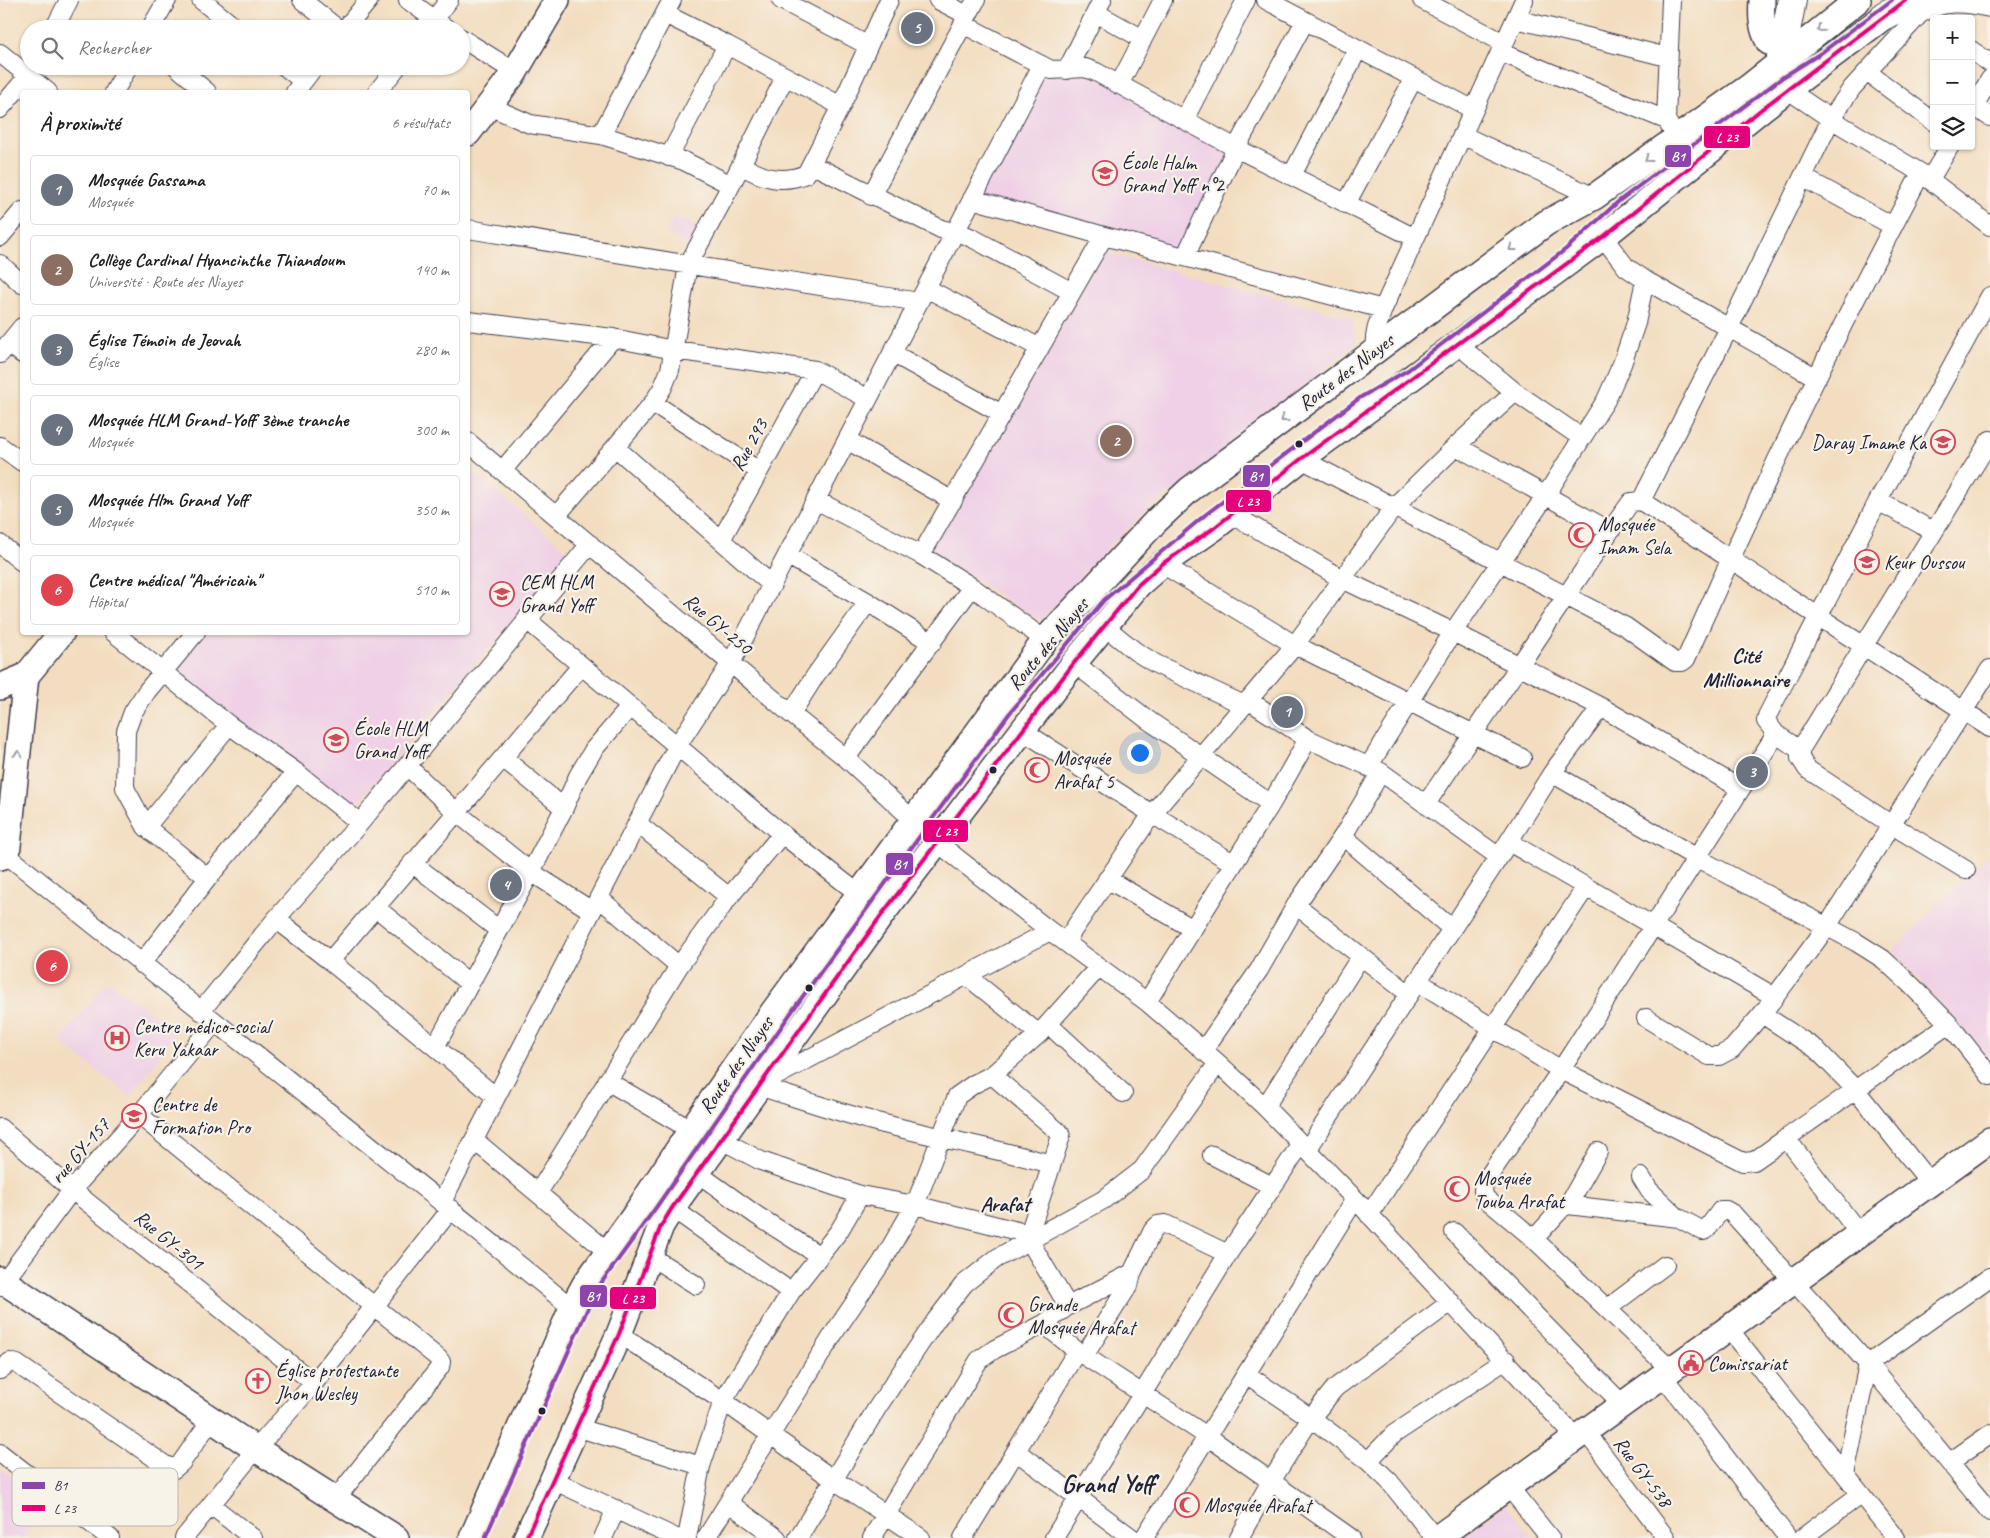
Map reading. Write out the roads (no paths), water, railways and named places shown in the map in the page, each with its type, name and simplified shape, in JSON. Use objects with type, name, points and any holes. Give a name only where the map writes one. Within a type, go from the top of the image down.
[{"type":"highway","points":[[1781,54],[1792,0]]},
{"type":"main road","points":[[470,130],[515,72],[557,0]]},
{"type":"main road","points":[[1762,0],[1764,32],[1781,54]]},
{"type":"main road","name":"Route des Niayes","points":[[472,1538],[572,1308],[585,1284],[634,1216],[691,1130],[859,894],[1045,640],[1156,521],[1189,490],[1546,223],[1594,197],[1672,129],[1821,28],[1858,0]]},
{"type":"main road","name":"Route des Niayes","points":[[526,1538],[619,1334],[661,1226],[672,1208],[883,913],[1074,663],[1138,585],[1162,564],[1232,514],[1301,459],[1603,237],[1788,90],[1912,10]]},
{"type":"main road","points":[[0,687],[26,676],[60,635]]},
{"type":"main road","points":[[4,856],[14,791],[26,676]]},
{"type":"main road","points":[[0,770],[14,791]]},
{"type":"main road","points":[[1436,1538],[1582,1435],[1666,1372],[1990,1140]]},
{"type":"main road","points":[[1,1282],[336,1500],[384,1535]]},
{"type":"street","points":[[59,20],[69,0]]},
{"type":"street","points":[[155,20],[167,0]]},
{"type":"street","points":[[201,0],[226,20]]},
{"type":"street","points":[[302,0],[327,20]]},
{"type":"street","points":[[353,20],[370,0]]},
{"type":"street","points":[[408,0],[430,20]]},
{"type":"street","points":[[439,20],[449,0]]},
{"type":"street","points":[[781,0],[867,45]]},
{"type":"street","points":[[741,165],[757,174],[770,178],[785,180],[806,174],[841,106],[889,0]]},
{"type":"street","points":[[938,0],[969,13],[1051,70],[1085,68],[1096,72],[1236,148],[1416,238]]},
{"type":"street","points":[[1119,85],[1163,0]]},
{"type":"street","points":[[1184,120],[1246,0]]},
{"type":"street","points":[[1266,0],[1474,110]]},
{"type":"street","points":[[1375,351],[1376,328],[1383,309],[1524,0]]},
{"type":"street","points":[[1426,1],[1502,48],[1672,129],[1667,57],[1671,0]]},
{"type":"street","points":[[1641,501],[1730,328],[1832,119],[1852,88],[1867,72],[1912,10],[1946,3],[1964,2],[1990,8]]},
{"type":"street","points":[[1067,70],[1099,6],[1143,39]]},
{"type":"street","points":[[601,134],[669,7],[727,45],[841,106]]},
{"type":"street","points":[[871,196],[969,13]]},
{"type":"street","points":[[1516,19],[1667,57]]},
{"type":"street","points":[[1185,257],[1236,148],[1305,20]]},
{"type":"street","points":[[470,44],[515,72]]},
{"type":"street","points":[[669,157],[727,45]]},
{"type":"street","points":[[1292,175],[1358,49]]},
{"type":"street","points":[[0,53],[20,65]]},
{"type":"street","points":[[1975,53],[1990,63]]},
{"type":"street","points":[[184,1538],[375,1307],[446,1206],[474,1140],[677,746],[731,664],[1042,65]]},
{"type":"street","points":[[1867,72],[1930,119]]},
{"type":"street","points":[[0,109],[27,75]]},
{"type":"street","points":[[33,75],[46,90]]},
{"type":"street","points":[[115,90],[124,75]]},
{"type":"street","points":[[187,75],[206,90]]},
{"type":"street","points":[[290,75],[299,87],[309,75]]},
{"type":"street","points":[[379,90],[391,75]]},
{"type":"street","points":[[556,516],[653,403],[663,388],[674,350],[688,265],[731,185],[785,77]]},
{"type":"street","points":[[1346,204],[1414,78]]},
{"type":"street","points":[[1974,105],[1990,79]]},
{"type":"street","points":[[1788,90],[1926,176],[1990,226]]},
{"type":"street","points":[[489,106],[530,124],[601,134],[701,169],[731,185]]},
{"type":"street","points":[[1975,110],[1990,117]]},
{"type":"street","points":[[1462,136],[1594,197]]},
{"type":"street","points":[[1301,459],[1566,595],[1626,627],[1675,662],[1682,662],[1686,659],[1730,559],[1893,226],[1926,176],[1947,150]]},
{"type":"street","points":[[811,164],[871,196],[941,229],[974,239],[1072,292]]},
{"type":"street","points":[[1804,178],[1893,226]]},
{"type":"street","points":[[972,199],[1104,236],[1383,309]]},
{"type":"street","points":[[0,237],[20,213]]},
{"type":"street","points":[[470,229],[688,265],[922,295],[1040,348]]},
{"type":"street","points":[[921,556],[1104,236]]},
{"type":"street","points":[[1603,237],[1626,267],[1645,280],[1818,378]]},
{"type":"street","points":[[0,264],[20,282]]},
{"type":"street","points":[[1202,1051],[1259,970],[1296,905],[1343,836],[1374,769],[1409,702],[1453,632],[1546,495],[1606,400],[1622,364],[1636,323],[1645,280]]},
{"type":"street","points":[[1800,750],[1776,734],[1769,726],[1767,716],[1878,501],[1990,296]]},
{"type":"street","points":[[470,321],[613,338],[674,350],[815,370],[868,399]]},
{"type":"street","points":[[7,351],[20,330]]},
{"type":"street","points":[[502,471],[613,338]]},
{"type":"street","points":[[1457,344],[1515,392],[1582,438]]},
{"type":"street","points":[[892,353],[1002,414]]},
{"type":"street","name":"Rue 293","points":[[721,540],[815,370]]},
{"type":"street","points":[[1065,942],[1152,814],[1295,645],[1394,507],[1456,446],[1515,392]]},
{"type":"street","points":[[653,403],[759,471]]},
{"type":"street","points":[[847,440],[953,501]]},
{"type":"street","points":[[1966,870],[1892,825],[1807,769],[1800,758],[1800,750],[1990,440]]},
{"type":"street","name":"Rue GY-250","points":[[470,444],[731,664],[846,758],[938,842],[1098,968],[1147,1002],[1266,1107]]},
{"type":"street","points":[[0,446],[20,461]]},
{"type":"street","points":[[1456,446],[1610,531]]},
{"type":"street","points":[[615,447],[772,585]]},
{"type":"street","points":[[816,500],[921,556],[972,587],[1045,640]]},
{"type":"street","points":[[1426,804],[1566,595],[1631,502],[1641,501],[1990,728]]},
{"type":"street","points":[[1878,501],[1934,532]]},
{"type":"street","points":[[1232,514],[1342,579],[1453,632],[1601,707],[1741,789]]},
{"type":"street","points":[[0,544],[20,560]]},
{"type":"street","name":"rue GY-157","points":[[1,1282],[72,1190],[139,1115],[276,919],[360,823],[590,544]]},
{"type":"street","points":[[788,555],[868,602],[932,643]]},
{"type":"street","points":[[1162,564],[1295,645],[1522,758]]},
{"type":"street","points":[[846,758],[972,587]]},
{"type":"street","points":[[791,714],[815,676],[868,602]]},
{"type":"street","points":[[526,620],[782,834],[859,894]]},
{"type":"street","points":[[1103,626],[1135,651],[1156,664],[1246,702],[1308,739],[1374,769],[1499,857]]},
{"type":"street","points":[[117,635],[230,725],[296,772],[360,823]]},
{"type":"street","points":[[193,635],[162,672],[133,712],[126,731],[125,788],[146,827],[208,878]]},
{"type":"street","points":[[1074,663],[1148,720],[1271,804]]},
{"type":"street","points":[[330,961],[412,862],[581,666]]},
{"type":"street","points":[[1646,1018],[1709,1056],[1719,1056],[1732,1049],[1762,1014],[1826,928],[1990,669]]},
{"type":"street","points":[[435,1047],[531,872],[578,776],[594,749],[630,707]]},
{"type":"street","points":[[1054,1538],[1228,1254],[1272,1186],[1304,1147],[1452,929],[1552,773],[1601,707]]},
{"type":"street","points":[[146,827],[230,725]]},
{"type":"street","points":[[1023,731],[1152,814],[1234,863]]},
{"type":"street","points":[[1776,734],[1560,1070],[1484,1184],[1483,1191],[1485,1198],[1534,1239],[1608,1308],[1666,1372],[1788,1538]]},
{"type":"street","points":[[1147,1002],[1271,804],[1308,739]]},
{"type":"street","points":[[503,758],[564,808]]},
{"type":"street","points":[[407,766],[456,812],[531,872],[596,904],[679,966]]},
{"type":"street","points":[[142,964],[208,878],[296,772]]},
{"type":"street","points":[[1552,773],[1697,858],[1826,928],[1856,942],[1883,959],[1949,1024],[1990,1076]]},
{"type":"street","points":[[637,823],[729,897]]},
{"type":"street","points":[[538,1193],[679,966],[729,897],[782,834]]},
{"type":"street","points":[[1343,836],[1452,929]]},
{"type":"street","points":[[1509,842],[1774,996]]},
{"type":"street","points":[[4,856],[572,1308]]},
{"type":"street","points":[[412,862],[499,930]]},
{"type":"street","points":[[1107,879],[1192,929]]},
{"type":"street","points":[[1369,1215],[1586,886]]},
{"type":"street","points":[[1296,905],[1361,956],[1413,987],[1492,1028],[1560,1070],[1743,1162],[1754,1161],[1949,1024]]},
{"type":"street","points":[[375,907],[470,984]]},
{"type":"street","points":[[276,919],[496,1097]]},
{"type":"street","points":[[758,1086],[1050,931]]},
{"type":"street","points":[[1266,1107],[1361,956]]},
{"type":"street","points":[[706,1538],[836,1330],[882,1262],[914,1205],[957,1096],[974,1084],[992,1075],[1043,1029],[1098,968]]},
{"type":"street","points":[[967,976],[1043,1029],[1124,1093]]},
{"type":"street","points":[[1762,1014],[1816,1049],[1855,1089],[1930,1183]]},
{"type":"street","points":[[798,1538],[877,1408],[936,1320],[964,1284],[997,1258],[1029,1237],[1103,1200],[1142,1170],[1218,1064]]},
{"type":"street","points":[[992,1075],[1060,1133],[1061,1139],[1051,1164],[1029,1237]]},
{"type":"street","points":[[607,1081],[691,1130]]},
{"type":"street","points":[[758,1086],[864,1119],[940,1138],[991,1148],[1051,1164]]},
{"type":"street","name":"Rue GY-538","points":[[1266,1107],[1506,1360],[1582,1435],[1666,1538]]},
{"type":"street","points":[[139,1115],[441,1362],[440,1367],[336,1500]]},
{"type":"street","name":"Rue GY-301","points":[[2,1134],[314,1382]]},
{"type":"street","points":[[1786,1138],[1859,1233]]},
{"type":"street","points":[[720,1139],[761,1161],[860,1194],[914,1205],[1029,1237],[1068,1306]]},
{"type":"street","points":[[474,1140],[608,1252]]},
{"type":"street","points":[[1568,1205],[1598,1152]]},
{"type":"street","points":[[1212,1155],[1272,1186]]},
{"type":"street","points":[[696,1172],[756,1215],[820,1256]]},
{"type":"street","points":[[1642,1177],[1648,1190],[1679,1218],[1703,1231],[1706,1230],[1721,1210],[1726,1210],[1733,1214],[1868,1364],[1990,1511]]},
{"type":"street","points":[[687,1538],[701,1466],[723,1401],[791,1292],[839,1231],[860,1194]]},
{"type":"street","points":[[1144,1538],[1355,1199]]},
{"type":"street","points":[[1534,1239],[1562,1208],[1568,1205],[1679,1218]]},
{"type":"street","points":[[672,1208],[791,1292]]},
{"type":"street","points":[[963,1538],[1080,1353],[1129,1285],[1132,1273],[1153,1230],[1158,1225],[1165,1224],[1228,1254]]},
{"type":"street","points":[[1454,1232],[1622,1404]]},
{"type":"street","points":[[650,1256],[696,1285]]},
{"type":"street","points":[[1608,1308],[1665,1265]]},
{"type":"street","points":[[872,1538],[979,1360],[995,1349],[1044,1324],[1068,1306],[1132,1273]]},
{"type":"street","points":[[1845,1474],[1868,1364],[1990,1277]]},
{"type":"street","points":[[1239,1538],[1270,1482],[1311,1418],[1336,1388],[1451,1302]]},
{"type":"street","points":[[1044,1324],[1080,1353],[1207,1436],[1351,1538]]},
{"type":"street","points":[[1728,1328],[1896,1538]]},
{"type":"street","points":[[619,1334],[723,1401],[834,1480],[921,1538]]},
{"type":"street","points":[[1368,1461],[1394,1434],[1506,1360]]},
{"type":"street","points":[[0,1370],[10,1362],[16,1364],[172,1468]]},
{"type":"street","points":[[1246,1374],[1311,1418],[1368,1461],[1389,1481],[1436,1538]]},
{"type":"street","points":[[175,1468],[181,1463],[211,1420]]},
{"type":"street","points":[[576,1427],[701,1466]]},
{"type":"street","points":[[1950,1462],[1990,1434]]},
{"type":"street","points":[[1016,1452],[1132,1538]]},
{"type":"street","points":[[0,1453],[19,1468]]},
{"type":"street","points":[[553,1480],[676,1538]]},
{"type":"street","points":[[1509,1487],[1550,1538]]},
{"type":"street","points":[[1802,1538],[1861,1494]]},
{"type":"street","points":[[728,1503],[777,1538]]},
{"type":"street","points":[[211,1505],[254,1538]]},
{"type":"street","points":[[603,1538],[616,1510]]},
{"type":"street","points":[[94,1526],[110,1538]]},
{"type":"place","name":"Mosquée Hlm Grand Yoff","points":[[917,28]]},
{"type":"place","name":"École Halm Grand Yoff n°2","points":[[1105,173]]},
{"type":"place","name":"Collège Cardinal Hyancinthe Thiandoum","points":[[1116,441]]},
{"type":"place","name":"Daray Imame Ka","points":[[1943,442]]},
{"type":"place","name":"Mosquée Imam Sela","points":[[1581,535]]},
{"type":"place","name":"Keur Oussou","points":[[1867,562]]},
{"type":"place","name":"CEM HLM Grand Yoff","points":[[502,594]]},
{"type":"place","name":"Mosquée Gassama","points":[[1287,712]]},
{"type":"place","name":"École HLM Grand Yoff","points":[[336,740]]},
{"type":"place","name":"Mosquée Arafat 5","points":[[1037,770]]},
{"type":"place","name":"Église Témoin de Jeovah","points":[[1752,772]]},
{"type":"place","name":"Mosquée HLM Grand-Yoff 3ème tranche","points":[[506,885]]},
{"type":"place","name":"Centre médical \"Américain\"","points":[[52,966]]},
{"type":"place","name":"Centre médico-social Keru Yakaar","points":[[117,1038]]},
{"type":"place","name":"Centre de Formation Pro","points":[[134,1116]]},
{"type":"place","name":"Mosquée Touba Arafat","points":[[1457,1189]]},
{"type":"place","name":"Grande Mosquée Arafat","points":[[1011,1315]]},
{"type":"place","name":"Comissariat","points":[[1691,1363]]},
{"type":"place","name":"Église protestante Jhon Wesley","points":[[258,1381]]},
{"type":"place","name":"Mosquée Arafat","points":[[1187,1505]]},
{"type":"district","name":"Cité Millionnaire","points":[[1746,668]]},
{"type":"district","name":"Arafat","points":[[1005,1204]]},
{"type":"district","name":"Grand Yoff","points":[[1108,1484]]}]
